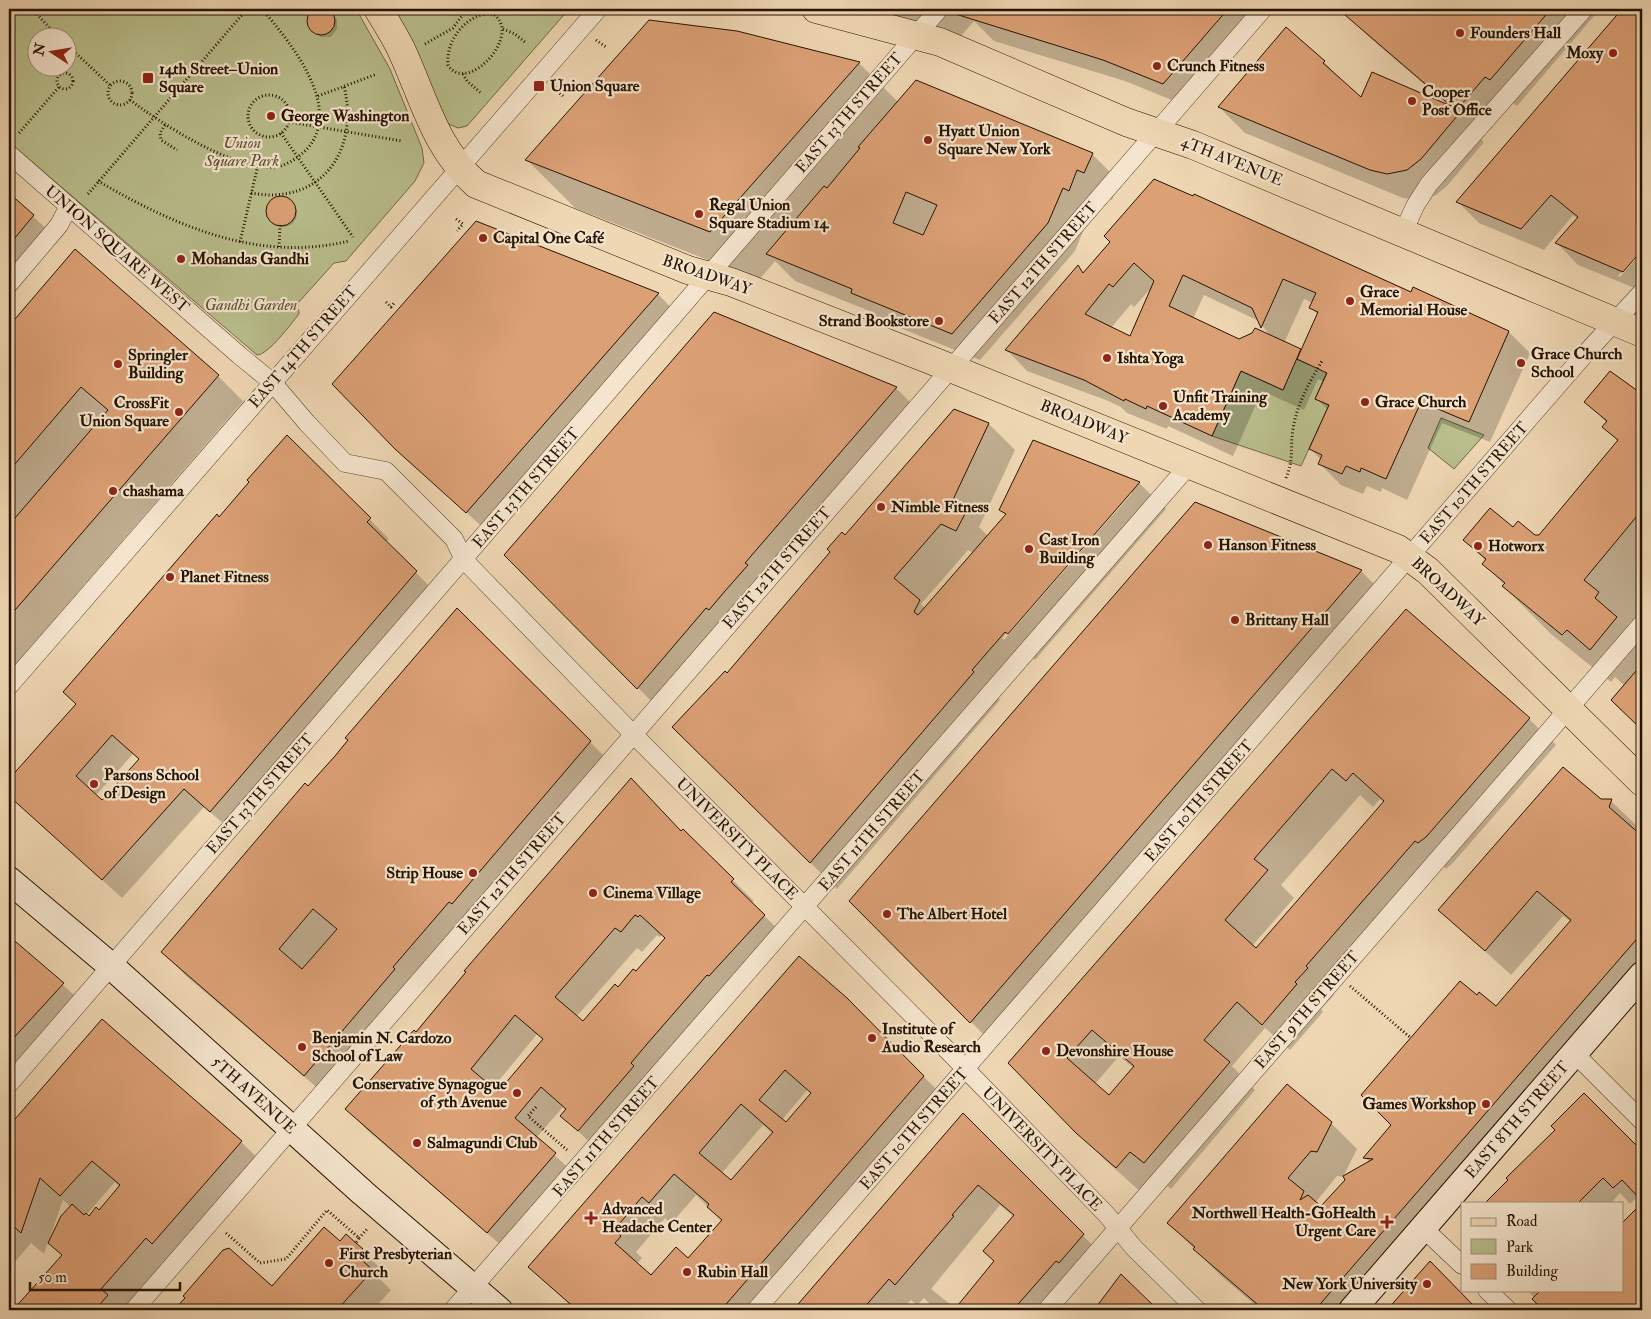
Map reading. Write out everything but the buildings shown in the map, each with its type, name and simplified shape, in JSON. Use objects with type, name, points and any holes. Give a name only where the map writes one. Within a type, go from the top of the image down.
[{"type":"main road","name":"BROADWAY","points":[[378,9],[401,48],[440,140],[459,168],[476,184],[688,270],[740,285],[951,368],[1375,538],[1410,556],[1428,571],[1642,782]]},
{"type":"main road","name":"4TH AVENUE","points":[[816,9],[917,34],[955,47],[1126,122],[1193,145],[1642,333]]},
{"type":"main road","name":"5TH AVENUE","points":[[9,880],[111,966],[292,1129],[499,1310]]},
{"type":"main road","name":"EAST 8TH STREET","points":[[1352,1310],[1642,975]]},
{"type":"street","name":"EAST 14TH STREET","points":[[9,686],[598,9]]},
{"type":"street","name":"EAST 13TH STREET","points":[[9,1084],[710,276],[939,9]]},
{"type":"street","name":"EAST 12TH STREET","points":[[134,1310],[1263,9]]},
{"type":"street","points":[[1403,233],[1415,206],[1429,184],[1584,9]]},
{"type":"street","name":"UNION SQUARE WEST","points":[[9,154],[272,382]]},
{"type":"street","points":[[9,284],[59,225],[69,206]]},
{"type":"street","name":"EAST 10TH STREET","points":[[756,1310],[1410,556],[1642,292]]},
{"type":"street","name":"UNIVERSITY PLACE","points":[[272,382],[307,423],[346,463],[386,471],[454,539],[464,560],[633,734],[966,1070],[1134,1248],[1197,1310]]},
{"type":"street","name":"EAST 11TH STREET","points":[[453,1310],[806,908],[1190,464]]},
{"type":"street","name":"EAST 9TH STREET","points":[[1047,1310],[1642,624]]},
{"type":"street","points":[[1574,1054],[1642,1121]]},
{"type":"street","points":[[1423,1228],[1461,1265]]},
{"type":"street","points":[[1490,1292],[1508,1310]]},
{"type":"path","points":[[32,9],[50,28]]},
{"type":"path","points":[[88,194],[248,9]]},
{"type":"path","points":[[130,100],[153,117],[214,150],[258,165],[275,167],[298,157],[309,147],[319,128],[321,113],[318,96],[296,56],[262,9]]},
{"type":"path","points":[[420,46],[436,39],[456,25],[467,9]]},
{"type":"path","points":[[488,14],[498,17],[503,29],[500,42],[489,59],[478,69],[463,74],[454,72],[448,65],[451,45],[460,28],[474,18],[488,14]]},
{"type":"path","points":[[456,25],[460,28]]},
{"type":"path","points":[[503,29],[515,34],[526,43]]},
{"type":"path","points":[[593,44],[598,39],[606,47]]},
{"type":"path","points":[[78,55],[111,86]]},
{"type":"path","points":[[19,133],[59,87],[58,77],[61,74],[69,74],[72,81],[70,86],[64,89],[59,87]]},
{"type":"path","points":[[318,96],[378,74]]},
{"type":"path","points":[[463,74],[467,81],[482,94]]},
{"type":"path","points":[[561,81],[554,88],[563,96]]},
{"type":"path","points":[[117,82],[125,83],[132,92],[130,100],[122,105],[112,102],[108,94],[111,86],[117,82]]},
{"type":"path","points":[[251,193],[287,195],[299,192],[315,182],[333,166],[342,150],[348,132],[349,110],[344,86]]},
{"type":"path","points":[[264,96],[279,98],[289,110],[289,122],[281,133],[269,137],[254,130],[249,119],[253,104],[264,96]]},
{"type":"path","points":[[289,122],[402,141]]},
{"type":"path","points":[[165,124],[160,133],[162,140],[177,150]]},
{"type":"path","points":[[281,133],[353,237]]},
{"type":"path","points":[[240,242],[258,165]]},
{"type":"path","points":[[98,182],[183,225],[240,242],[279,247],[315,247],[349,241]]},
{"type":"path","points":[[456,219],[463,224],[457,231]]},
{"type":"path","points":[[279,247],[280,225]]},
{"type":"path","points":[[386,302],[392,307],[395,302]]},
{"type":"path","points":[[1278,500],[1292,463],[1292,432],[1300,403],[1322,362]]},
{"type":"path","points":[[1357,992],[1411,1038]]},
{"type":"path","points":[[536,1107],[528,1116],[567,1150]]},
{"type":"path","points":[[212,1221],[260,1263],[286,1259],[328,1210],[359,1238]]},
{"type":"path","points":[[356,1243],[368,1228]]},
{"type":"green space","name":"Union Square Park","points":[[9,9],[356,9],[390,69],[422,148],[424,163],[415,181],[346,261],[334,263],[298,303],[299,314],[279,338],[262,354],[257,355],[9,142]]},
{"type":"green space","points":[[393,9],[569,9],[467,126],[458,128],[446,123]]},
{"type":"green space","points":[[1313,357],[1330,365],[1315,399],[1329,405],[1301,466],[1212,436],[1241,371],[1283,390],[1296,359],[1310,365]]},
{"type":"green space","points":[[1441,418],[1484,435],[1454,469],[1428,448]]},
{"type":"place","name":"Founders Hall","points":[[1460,33]]},
{"type":"place","name":"Moxy","points":[[1613,53]]},
{"type":"place","name":"Crunch Fitness","points":[[1157,66]]},
{"type":"place","name":"14th Street–Union Square","points":[[148,78]]},
{"type":"place","name":"Union Square","points":[[539,86]]},
{"type":"place","name":"Cooper Post Office","points":[[1412,101]]},
{"type":"place","name":"George Washington","points":[[271,116]]},
{"type":"place","name":"Hyatt Union Square New York","points":[[928,140]]},
{"type":"place","name":"Regal Union Square Stadium 14","points":[[699,214]]},
{"type":"place","name":"Capital One Café","points":[[483,238]]},
{"type":"place","name":"Mohandas Gandhi","points":[[181,259]]},
{"type":"place","name":"Grace Memorial House","points":[[1350,301]]},
{"type":"place","name":"Strand Bookstore","points":[[939,321]]},
{"type":"place","name":"Ishta Yoga","points":[[1107,358]]},
{"type":"place","name":"Grace Church School","points":[[1521,363]]},
{"type":"place","name":"Springler Building","points":[[118,364]]},
{"type":"place","name":"Grace Church","points":[[1365,402]]},
{"type":"place","name":"Unfit Training Academy","points":[[1163,406]]},
{"type":"place","name":"CrossFit Union Square","points":[[179,412]]},
{"type":"place","name":"chashama","points":[[113,491]]},
{"type":"place","name":"Nimble Fitness","points":[[881,507]]},
{"type":"place","name":"Hanson Fitness","points":[[1208,545]]},
{"type":"place","name":"Hotworx","points":[[1478,546]]},
{"type":"place","name":"Cast Iron Building","points":[[1029,549]]},
{"type":"place","name":"Planet Fitness","points":[[170,577]]},
{"type":"place","name":"Brittany Hall","points":[[1235,620]]},
{"type":"place","name":"Parsons School of Design","points":[[94,784]]},
{"type":"place","name":"Strip House","points":[[473,873]]},
{"type":"place","name":"Cinema Village","points":[[593,893]]},
{"type":"place","name":"The Albert Hotel","points":[[887,914]]},
{"type":"place","name":"Institute of Audio Research","points":[[872,1038]]},
{"type":"place","name":"Benjamin N. Cardozo School of Law","points":[[302,1047]]},
{"type":"place","name":"Devonshire House","points":[[1046,1051]]},
{"type":"place","name":"Conservative Synagogue of 5th Avenue","points":[[517,1093]]},
{"type":"place","name":"Games Workshop","points":[[1486,1104]]},
{"type":"place","name":"Salmagundi Club","points":[[417,1143]]},
{"type":"place","name":"Advanced Headache Center","points":[[591,1218]]},
{"type":"place","name":"Northwell Health-GoHealth Urgent Care","points":[[1387,1222]]},
{"type":"place","name":"First Presbyterian Church","points":[[329,1263]]},
{"type":"place","name":"Rubin Hall","points":[[687,1272]]},
{"type":"place","name":"New York University","points":[[1427,1284]]},
{"type":"park label","name":"Gandhi Garden","points":[[251,305]]}]
